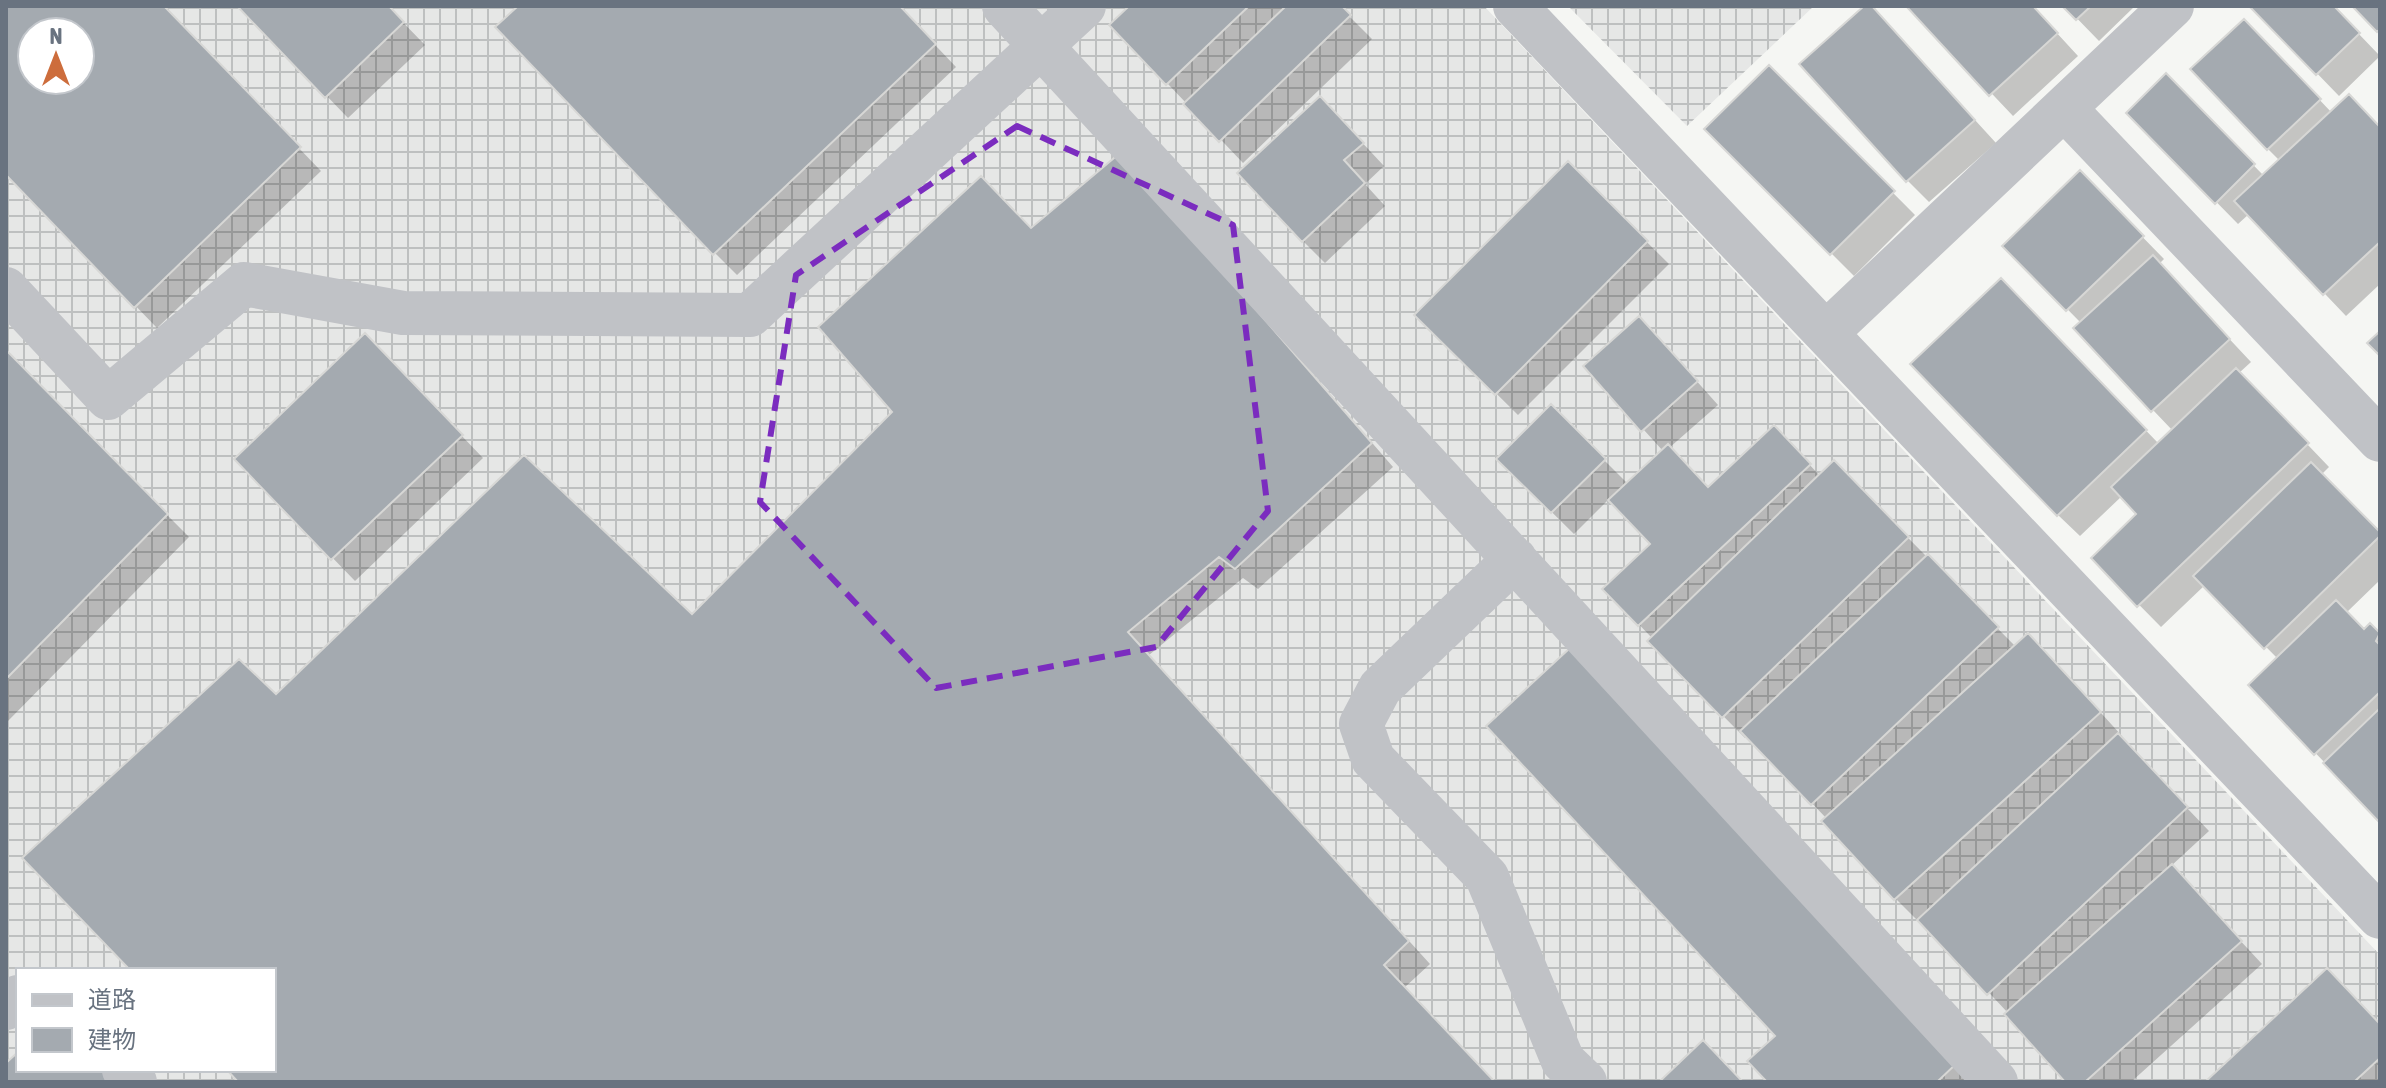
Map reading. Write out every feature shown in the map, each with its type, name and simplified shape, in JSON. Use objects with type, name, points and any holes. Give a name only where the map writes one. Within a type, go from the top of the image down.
[{"type":"street","points":[[1004,6],[1996,1082]]},
{"type":"street","points":[[6,289],[108,398],[244,284],[403,313],[750,315],[1084,6]]},
{"type":"street","points":[[1515,6],[2380,917]]},
{"type":"street","points":[[1826,333],[2172,6]]},
{"type":"street","points":[[2064,108],[2380,440]]},
{"type":"street","points":[[1515,559],[1380,688],[1361,724],[1373,759],[1487,877],[1563,1061],[1585,1082]]},
{"type":"highlighted area","points":[[1017,126],[1233,225],[1268,511],[1156,647],[936,688],[760,502],[796,275]]},
{"type":"shaded area","points":[[6,6],[1484,6],[2380,955],[2380,1082],[6,1082]]},
{"type":"shaded area","points":[[1568,6],[1814,6],[1687,126]]},
{"type":"building","points":[[6,6],[164,6],[301,147],[134,308],[6,175]]},
{"type":"building","points":[[237,6],[389,6],[404,22],[325,98]]},
{"type":"building","points":[[518,6],[900,6],[936,44],[713,255],[495,27]]},
{"type":"building","points":[[1129,6],[1249,6],[1166,85],[1109,25]]},
{"type":"building","points":[[1286,6],[1342,6],[1351,15],[1219,142],[1183,104]]},
{"type":"building","points":[[1864,6],[1872,6],[1975,120],[1906,182],[1799,64]]},
{"type":"building","points":[[1906,6],[2033,6],[2058,33],[1989,96]]},
{"type":"building","points":[[2062,6],[2091,6],[2076,20]]},
{"type":"building","points":[[2249,6],[2334,6],[2360,33],[2316,75]]},
{"type":"building","points":[[2352,6],[2380,6],[2380,29],[2377,32]]},
{"type":"building","points":[[2244,19],[2321,99],[2267,150],[2190,69]]},
{"type":"building","points":[[1769,65],[1895,191],[1830,255],[1704,129]]},
{"type":"building","points":[[2166,73],[2255,164],[2215,204],[2126,113]]},
{"type":"building","points":[[2349,94],[2380,127],[2380,242],[2323,295],[2234,201]]},
{"type":"building","points":[[1320,96],[1364,143],[1344,160],[1365,183],[1302,242],[1237,173]]},
{"type":"building","points":[[1120,153],[1372,443],[1235,569],[1219,557],[1128,632],[1409,941],[1384,965],[1495,1082],[238,1082],[229,1072],[276,1072],[276,968],[128,968],[22,858],[239,659],[276,694],[524,455],[692,614],[892,412],[818,327],[981,176],[1031,228]]},
{"type":"building","points":[[1568,161],[1648,241],[1495,395],[1414,315]]},
{"type":"building","points":[[2080,170],[2144,236],[2066,311],[2002,246]]},
{"type":"building","points":[[2153,255],[2230,339],[2151,412],[2073,328]]},
{"type":"building","points":[[2001,278],[2147,430],[2057,516],[1910,364]]},
{"type":"building","points":[[1639,316],[1698,381],[1641,432],[1583,366]]},
{"type":"building","points":[[2380,331],[2380,356],[2367,343]]},
{"type":"building","points":[[365,333],[463,435],[331,560],[234,459]]},
{"type":"building","points":[[6,350],[168,514],[6,679]]},
{"type":"building","points":[[2236,368],[2309,443],[2137,607],[2091,558],[2136,514],[2111,487]]},
{"type":"building","points":[[1551,404],[1606,459],[1551,513],[1496,459]]},
{"type":"building","points":[[1774,425],[1811,464],[1638,626],[1602,589],[1650,544],[1608,500],[1668,444],[1708,487]]},
{"type":"building","points":[[1834,460],[1909,537],[1722,718],[1647,641]]},
{"type":"building","points":[[2311,462],[2380,532],[2380,536],[2264,649],[2193,576]]},
{"type":"building","points":[[1928,554],[1999,627],[1811,805],[1740,731]]},
{"type":"building","points":[[2336,600],[2364,629],[2370,623],[2380,633],[2376,641],[2380,645],[2380,692],[2314,755],[2248,685]]},
{"type":"building","points":[[2028,633],[2101,712],[1894,900],[1821,821]]},
{"type":"building","points":[[1570,648],[1957,1063],[1937,1082],[1767,1082],[1747,1061],[1775,1036],[1486,726]]},
{"type":"building","points":[[2380,708],[2380,823],[2323,763]]},
{"type":"building","points":[[2118,733],[2188,807],[1987,995],[1917,920]]},
{"type":"building","points":[[2172,864],[2242,941],[2085,1082],[2065,1082],[2004,1014]]},
{"type":"building","points":[[2327,968],[2380,1024],[2380,1058],[2354,1082],[2205,1082]]},
{"type":"building","points":[[1703,1040],[1743,1082],[1659,1082]]},
{"type":"building","points":[[16,1054],[16,1072],[107,1072],[116,1082],[6,1082],[6,1063]]}]
